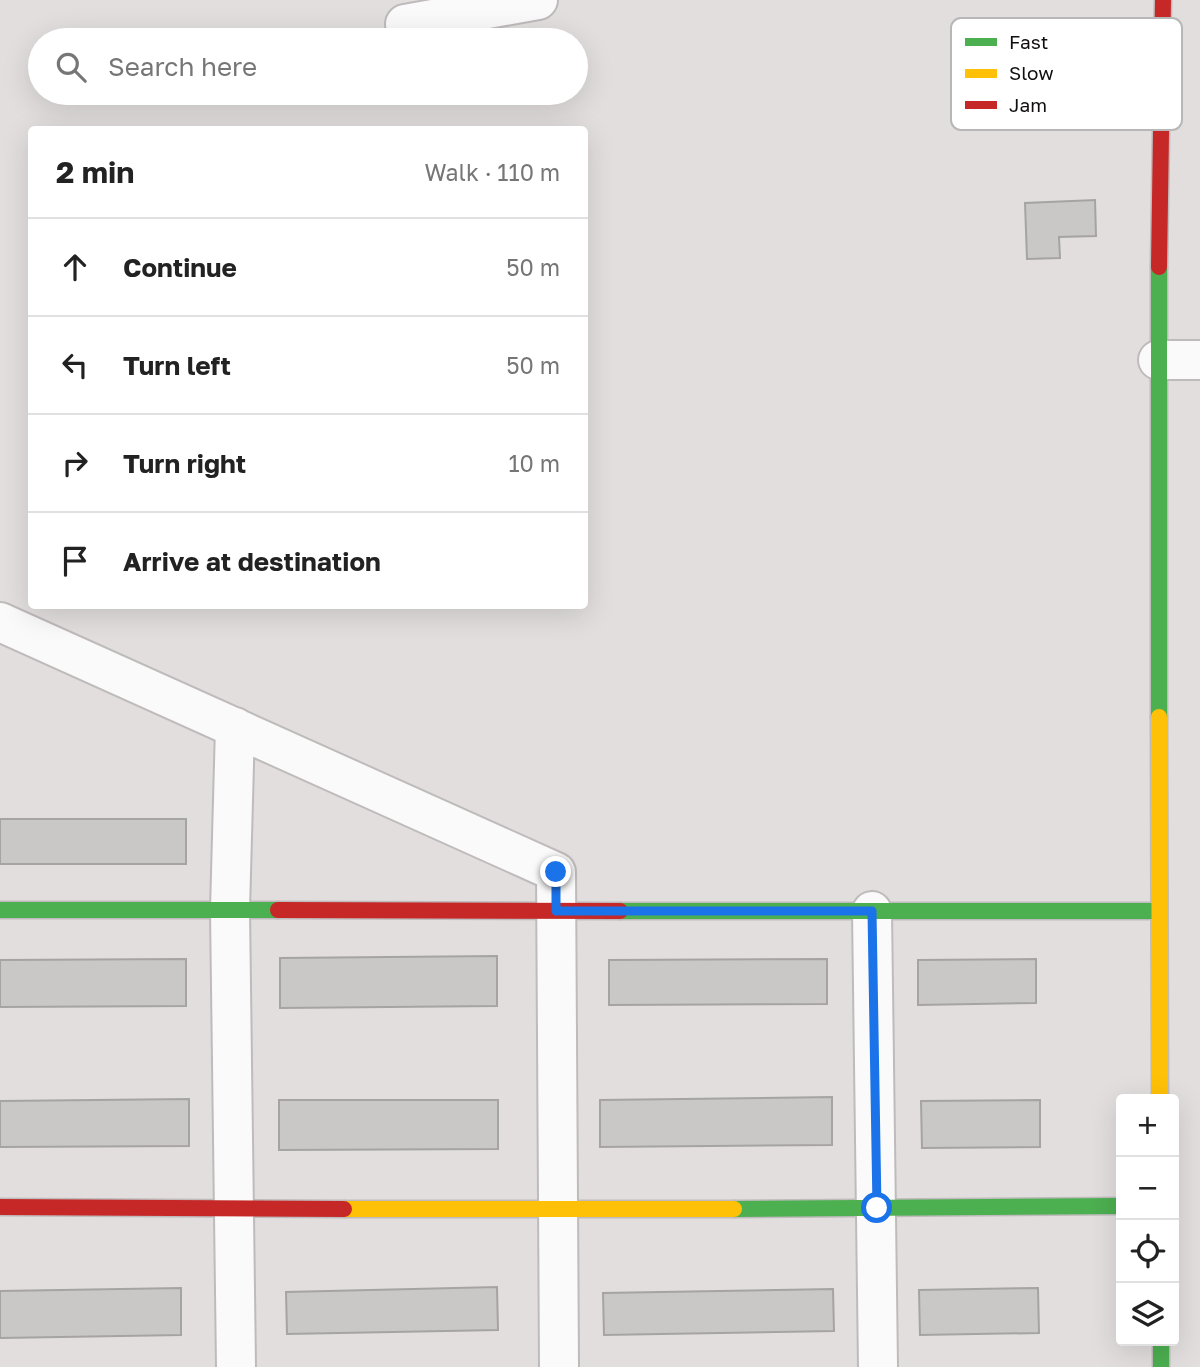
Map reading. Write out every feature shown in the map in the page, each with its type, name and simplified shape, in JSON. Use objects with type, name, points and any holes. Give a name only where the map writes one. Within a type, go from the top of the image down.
[{"type":"street","points":[[405,24],[538,0]]},
{"type":"street","points":[[1163,0],[1163,18]]},
{"type":"street","points":[[1160,1094],[1158,360],[1161,130]]},
{"type":"street","points":[[1158,360],[1200,360]]},
{"type":"street","points":[[0,622],[556,872],[559,1367]]},
{"type":"street","points":[[235,727],[229,910],[236,1209],[236,1367]]},
{"type":"street","points":[[0,910],[1159,911]]},
{"type":"street","points":[[872,911],[878,1367]]},
{"type":"street","points":[[0,1207],[558,1211],[1116,1206]]},
{"type":"street","points":[[1161,1346],[1161,1367]]},
{"type":"building","points":[[1095,200],[1096,236],[1059,237],[1060,258],[1027,259],[1025,203]]},
{"type":"building","points":[[0,819],[186,819],[186,864],[0,864]]},
{"type":"building","points":[[497,956],[497,1006],[280,1008],[280,958]]},
{"type":"building","points":[[186,959],[186,1006],[0,1007],[0,960]]},
{"type":"building","points":[[827,959],[827,1004],[609,1005],[609,960]]},
{"type":"building","points":[[1036,959],[1036,1003],[918,1005],[918,960]]},
{"type":"building","points":[[832,1097],[832,1145],[600,1147],[600,1100]]},
{"type":"building","points":[[189,1099],[189,1146],[0,1147],[0,1101]]},
{"type":"building","points":[[279,1100],[498,1100],[498,1149],[279,1150]]},
{"type":"building","points":[[1040,1100],[1040,1147],[922,1148],[921,1101]]},
{"type":"building","points":[[497,1287],[498,1330],[287,1334],[286,1292]]},
{"type":"building","points":[[181,1288],[181,1335],[0,1338],[0,1291]]},
{"type":"building","points":[[1038,1288],[1039,1333],[920,1335],[919,1290]]},
{"type":"building","points":[[833,1289],[834,1331],[604,1335],[603,1293]]},
{"type":"traffic: fast","points":[[1159,267],[1159,717]]},
{"type":"traffic: fast","points":[[0,910],[278,910]]},
{"type":"traffic: fast","points":[[620,911],[1159,911]]},
{"type":"traffic: fast","points":[[734,1209],[1116,1206]]},
{"type":"traffic: fast","points":[[1161,1346],[1161,1367]]},
{"type":"traffic: slow","points":[[1159,717],[1160,1094]]},
{"type":"traffic: slow","points":[[344,1209],[734,1209]]},
{"type":"traffic: jam","points":[[1163,0],[1163,18]]},
{"type":"traffic: jam","points":[[1159,267],[1161,130]]},
{"type":"traffic: jam","points":[[278,910],[620,911]]},
{"type":"traffic: jam","points":[[0,1207],[344,1209]]},
{"type":"route","points":[[556,872],[556,911],[872,911],[877,1208]]}]
